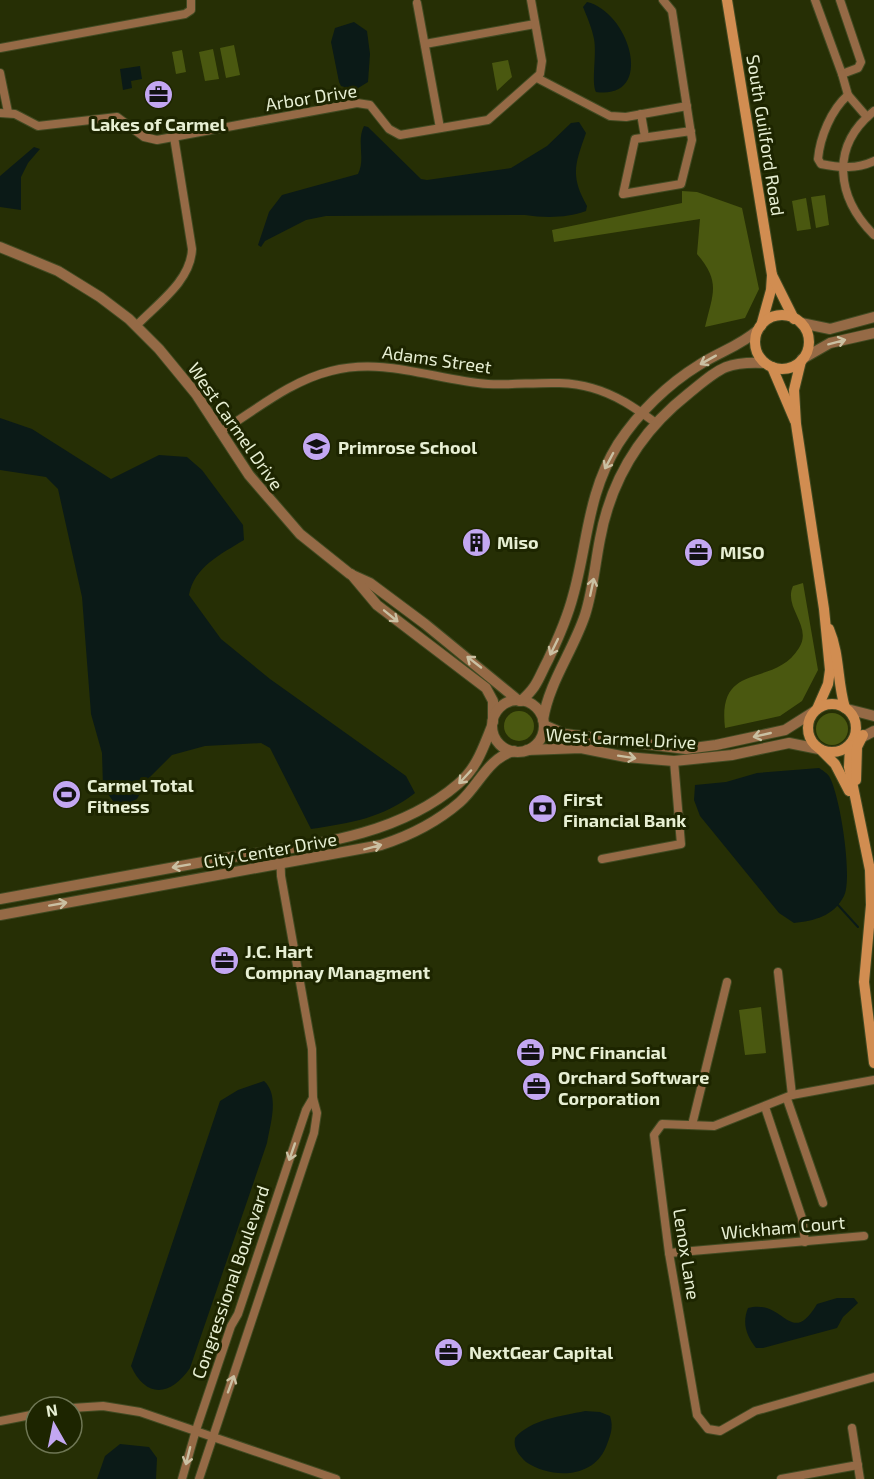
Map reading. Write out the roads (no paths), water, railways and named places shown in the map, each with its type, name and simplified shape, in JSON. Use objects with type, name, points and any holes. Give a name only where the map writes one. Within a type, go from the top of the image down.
[{"type":"main road","name":"South Guilford Road","points":[[727,0],[772,274],[771,290],[759,328]]},
{"type":"main road","name":"South Guilford Road","points":[[772,274],[797,321]]},
{"type":"main road","points":[[796,424],[768,365],[756,350],[759,328],[774,317],[797,321],[807,333],[808,344],[801,360],[794,390],[796,424],[826,623],[830,677],[816,710],[809,720],[808,733],[820,750],[835,764],[857,804]]},
{"type":"main road","points":[[768,365],[787,368],[801,360]]},
{"type":"main road","points":[[826,623],[837,651],[846,708],[856,725],[850,744],[849,767],[870,870],[871,905],[864,982],[874,1062]]},
{"type":"main road","points":[[816,710],[832,704],[846,708]]},
{"type":"main road","points":[[855,789],[857,747],[863,735]]},
{"type":"main road","points":[[820,750],[836,752],[850,744]]},
{"type":"street","points":[[0,49],[185,14],[191,10],[191,0]]},
{"type":"street","points":[[531,0],[542,61],[537,78],[610,116],[641,114],[687,106]]},
{"type":"street","points":[[663,0],[672,10],[691,131],[692,140],[681,184],[623,194],[635,139],[691,131]]},
{"type":"street","points":[[815,0],[848,95],[871,114],[853,135],[843,167],[846,193],[851,206],[856,216],[874,235]]},
{"type":"street","points":[[840,0],[861,62],[858,68],[842,74]]},
{"type":"street","points":[[417,3],[440,128]]},
{"type":"street","points":[[426,44],[535,24]]},
{"type":"street","points":[[0,73],[4,112]]},
{"type":"street","name":"Arbor Drive","points":[[4,112],[38,126],[117,117],[148,139],[174,137],[357,104],[370,105],[389,129],[400,135],[488,120],[537,78]]},
{"type":"street","points":[[848,95],[830,119],[818,159],[821,164],[858,168],[874,161]]},
{"type":"street","points":[[641,114],[645,137]]},
{"type":"street","points":[[136,326],[183,278],[192,262],[192,249],[174,137]]},
{"type":"street","name":"West Carmel Drive","points":[[0,247],[58,271],[100,297],[136,326],[196,394],[249,475],[276,509],[300,534],[350,574],[364,592],[389,614],[486,688],[493,700],[493,724]]},
{"type":"street","points":[[797,321],[830,329],[874,317]]},
{"type":"street","points":[[759,328],[738,346],[699,365],[642,413],[617,446],[603,473],[591,509],[576,586],[564,624],[538,684],[520,701],[503,705],[493,724],[500,744],[514,751],[527,750],[541,738],[551,688],[578,635],[585,613],[600,537],[612,496],[633,452],[673,405],[727,365],[741,362],[768,365]]},
{"type":"street","points":[[801,360],[830,343],[874,333]]},
{"type":"street","name":"Adams Street","points":[[220,432],[278,394],[314,376],[365,366],[488,384],[569,383],[616,397],[656,423]]},
{"type":"street","name":"West Carmel Drive","points":[[350,574],[370,583],[425,624],[520,701]]},
{"type":"street","points":[[520,701],[534,706],[543,722]]},
{"type":"street","points":[[846,708],[874,716]]},
{"type":"street","name":"West Carmel Drive","points":[[543,722],[565,734],[686,749],[785,730],[816,710]]},
{"type":"street","name":"City Center Drive","points":[[0,899],[363,833],[421,810],[456,786],[469,773],[483,752],[493,724]]},
{"type":"street","points":[[850,744],[874,731]]},
{"type":"street","name":"West Carmel Drive","points":[[527,750],[575,748],[636,758],[674,761],[732,755],[785,743],[820,750]]},
{"type":"street","name":"City Center Drive","points":[[0,915],[374,847],[417,830],[455,806],[468,795],[495,760],[514,751]]},
{"type":"street","points":[[602,859],[681,844],[674,761]]},
{"type":"street","name":"Congressional Boulevard","points":[[199,1479],[314,1133],[316,1113],[313,1098],[312,1048],[281,876],[280,849]]},
{"type":"street","points":[[778,972],[790,1097],[824,1203]]},
{"type":"street","points":[[692,1125],[727,982]]},
{"type":"street","name":"Lenox Lane","points":[[874,1080],[790,1097],[714,1126],[662,1124],[654,1135],[669,1254],[697,1415],[708,1430],[724,1430],[755,1411],[874,1377]]},
{"type":"street","name":"Congressional Boulevard","points":[[182,1479],[196,1430],[306,1110],[313,1098]]},
{"type":"street","points":[[765,1107],[802,1218],[805,1242]]},
{"type":"street","name":"Wickham Court","points":[[669,1254],[864,1236]]},
{"type":"street","points":[[84,1407],[103,1406],[122,1409],[196,1430],[336,1479]]},
{"type":"street","points":[[0,1421],[24,1416]]},
{"type":"street","points":[[852,1428],[860,1479]]},
{"type":"street","points":[[781,1479],[858,1465]]},
{"type":"waterway","points":[[838,905],[858,927]]},
{"type":"place","name":"Lakes of Carmel","points":[[158,95]]},
{"type":"place","name":"Primrose School","points":[[317,447]]},
{"type":"place","name":"Miso","points":[[476,542]]},
{"type":"place","name":"MISO","points":[[699,552]]},
{"type":"place","name":"Carmel Total Fitness","points":[[66,795]]},
{"type":"place","name":"First Financial Bank","points":[[542,809]]},
{"type":"place","name":"J.C. Hart Compnay Managment","points":[[224,961]]},
{"type":"place","name":"PNC Financial","points":[[530,1052]]},
{"type":"place","name":"Orchard Software Corporation","points":[[537,1087]]},
{"type":"place","name":"NextGear Capital","points":[[448,1352]]}]
